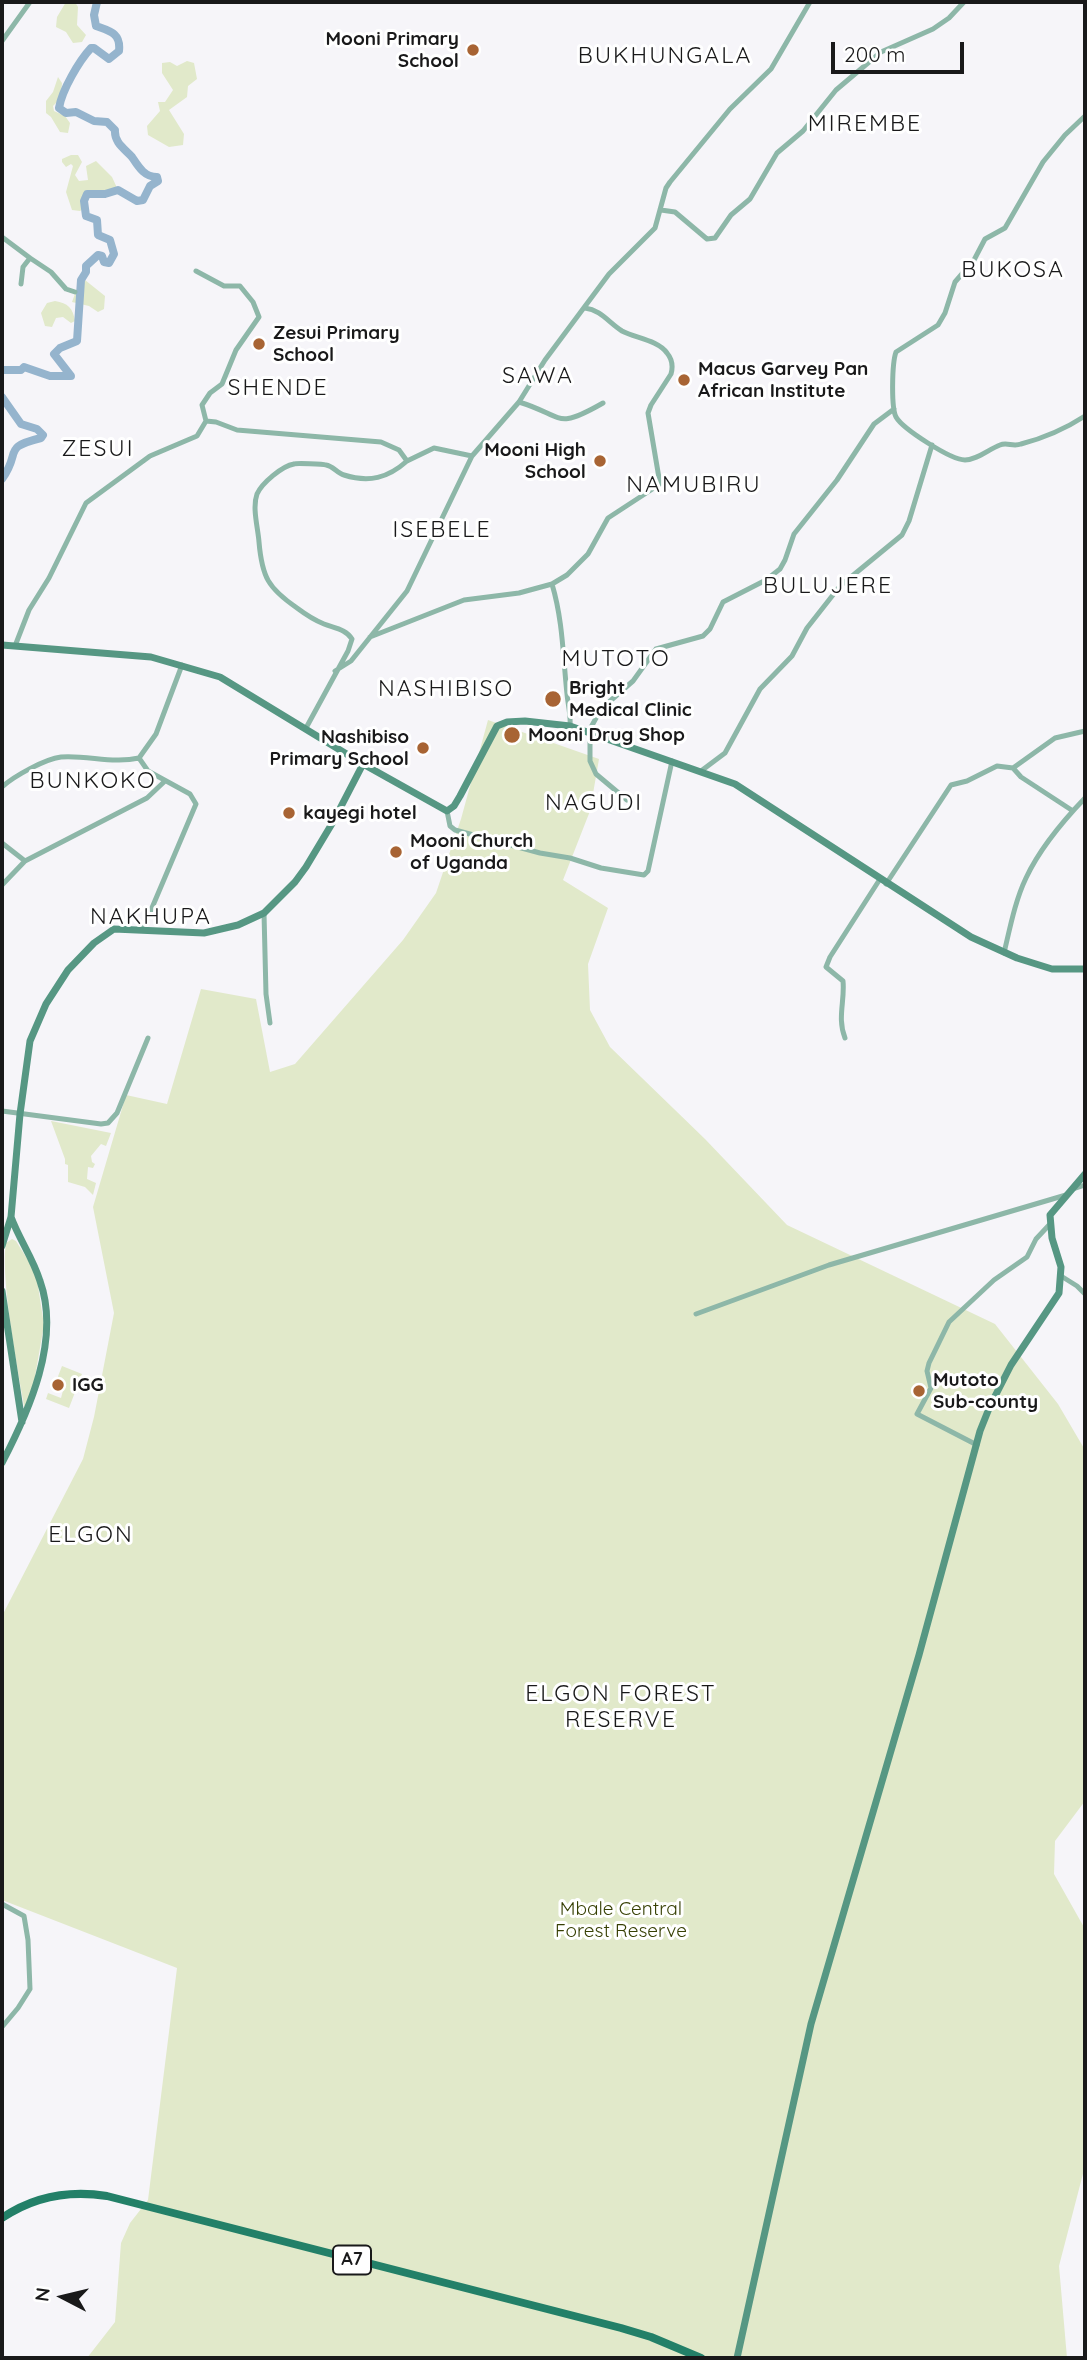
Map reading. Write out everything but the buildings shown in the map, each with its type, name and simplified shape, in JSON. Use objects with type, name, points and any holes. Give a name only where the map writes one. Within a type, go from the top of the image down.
[{"type":"main road","name":"A7","points":[[2,2218],[27,2205],[63,2194],[107,2196],[621,2328],[651,2337],[701,2358]]},
{"type":"street","points":[[2,41],[30,2]]},
{"type":"street","points":[[335,671],[351,661],[407,591],[472,456],[519,402],[545,360],[616,266],[651,233],[670,182],[730,108],[771,69],[810,2]]},
{"type":"street","points":[[661,209],[675,212],[706,239],[715,238],[731,215],[750,199],[777,153],[803,131],[836,90],[881,52],[933,29],[949,18],[964,2]]},
{"type":"street","points":[[1085,117],[1065,135],[1043,162],[1005,228],[985,239],[974,260],[955,282],[938,325],[896,352],[893,359],[894,409],[901,423],[932,445],[960,459],[971,459],[1003,444],[1018,445],[1054,434],[1085,416]]},
{"type":"street","points":[[2,237],[51,272],[66,289],[75,292]]},
{"type":"street","points":[[20,284],[23,267],[30,258]]},
{"type":"street","points":[[15,646],[28,613],[49,578],[86,503],[150,456],[197,436],[206,421],[202,405],[210,393],[222,384],[236,350],[257,320],[259,314],[240,286],[221,285],[196,271]]},
{"type":"street","points":[[368,638],[464,600],[519,593],[552,584],[567,575],[588,554],[608,518],[659,486],[648,413],[671,374],[673,368],[668,355],[662,349],[622,330],[598,312],[585,308]]},
{"type":"street","points":[[519,402],[533,406],[556,419],[565,420],[578,417],[603,403]]},
{"type":"street","points":[[627,800],[593,770],[590,761],[591,726],[605,704],[633,681],[656,649],[703,636],[710,629],[723,602],[766,580],[780,569],[793,534],[838,480],[874,424],[894,409]]},
{"type":"street","points":[[206,421],[237,429],[381,442],[399,450],[407,461]]},
{"type":"street","points":[[701,771],[725,753],[760,689],[793,656],[807,628],[840,586],[902,535],[909,522],[932,445]]},
{"type":"street","points":[[306,728],[352,639],[348,633],[303,612],[270,587],[260,557],[257,494],[270,479],[293,464],[328,465],[344,475],[373,479],[389,475],[407,461],[434,448],[472,456]]},
{"type":"street","points":[[552,584],[560,614],[567,696],[571,712],[570,726]]},
{"type":"street","points":[[2,645],[151,657],[225,679],[363,764],[447,811],[450,826],[454,830],[511,846],[570,858],[601,869],[644,875],[648,871],[672,761]]},
{"type":"street","points":[[2,787],[13,777],[58,758],[118,762],[139,758],[156,734],[182,665]]},
{"type":"street","points":[[447,811],[460,796],[497,726],[507,722],[525,721],[570,726],[743,787],[971,937],[1004,953],[1052,968],[1085,969]]},
{"type":"street","points":[[1013,768],[1055,738],[1085,731]]},
{"type":"street","points":[[139,758],[148,771],[190,794],[195,804],[143,929]]},
{"type":"street","points":[[20,1239],[2,1242],[11,1217],[27,1052],[46,1004],[68,970],[108,931],[121,927],[204,933],[238,925],[264,913],[295,882],[317,851],[363,764]]},
{"type":"street","points":[[845,1038],[840,1017],[843,981],[827,967],[830,957],[951,785],[967,781],[997,766],[1013,768],[1021,777],[1073,811]]},
{"type":"street","points":[[2,885],[25,861],[148,798],[165,781]]},
{"type":"street","points":[[1004,953],[1025,879],[1049,840],[1085,799]]},
{"type":"street","points":[[2,843],[25,861]]},
{"type":"street","points":[[264,913],[270,1023]]},
{"type":"street","points":[[2,1111],[101,1125],[108,1123],[117,1113],[148,1038]]},
{"type":"street","points":[[737,2358],[811,2024],[976,1445],[990,1406],[1011,1365],[1056,1300],[1062,1276],[1050,1224],[1051,1212],[1085,1174]]},
{"type":"street","points":[[696,1314],[830,1265],[1085,1185]]},
{"type":"street","points":[[2,1463],[35,1392],[47,1326],[41,1282],[11,1217]]},
{"type":"street","points":[[976,1445],[917,1414],[931,1388],[927,1371],[929,1363],[949,1322],[994,1280],[1027,1257],[1036,1239],[1050,1224]]},
{"type":"street","points":[[1062,1276],[1085,1294]]},
{"type":"street","points":[[2,1291],[22,1422]]},
{"type":"street","points":[[2,1904],[24,1916],[31,1983],[24,2000],[2,2027]]},
{"type":"green space","points":[[66,2],[75,2],[78,7],[77,25],[86,35],[82,42],[73,43],[66,32],[56,27],[57,17]]},
{"type":"green space","points":[[187,61],[194,63],[197,79],[188,86],[187,97],[169,110],[184,134],[183,145],[169,147],[148,135],[147,126],[160,111],[158,102],[165,102],[173,90],[162,73],[162,63],[170,62],[177,66]]},
{"type":"green space","points":[[58,77],[62,83],[61,98],[53,106],[54,111],[65,116],[70,123],[68,133],[60,132],[46,113],[46,101],[53,92]]},
{"type":"green space","points":[[78,155],[82,162],[75,175],[79,181],[88,180],[86,166],[96,161],[112,177],[118,190],[105,194],[88,194],[84,208],[80,211],[72,210],[66,192],[73,166],[71,164],[66,167],[62,162],[62,159]]},
{"type":"green space","points":[[85,280],[105,296],[104,309],[98,312],[89,306],[72,302],[79,283]]},
{"type":"green space","points":[[55,301],[69,307],[75,321],[71,323],[63,317],[56,318],[52,327],[45,326],[41,313],[47,303]]},
{"type":"green space","name":"Mbale Central Forest Reserve","points":[[488,720],[599,759],[590,811],[563,880],[608,908],[588,964],[590,1010],[610,1047],[705,1139],[787,1225],[995,1324],[1058,1404],[1085,1450],[1085,1801],[1055,1841],[1054,1874],[1085,1929],[1085,2166],[1059,2266],[1067,2358],[87,2358],[115,2322],[121,2243],[130,2223],[148,2200],[177,1968],[2,1900],[2,1616],[83,1459],[94,1417],[114,1313],[93,1207],[126,1095],[167,1104],[201,989],[256,999],[270,1072],[295,1064],[403,940],[436,893],[461,819]]},
{"type":"green space","points":[[51,1121],[111,1133],[106,1146],[101,1144],[91,1156],[95,1164],[93,1168],[88,1167],[87,1179],[96,1183],[93,1195],[85,1187],[68,1182],[68,1165],[65,1164]]},
{"type":"green space","points":[[12,1239],[16,1241],[36,1273],[44,1325],[33,1388],[25,1410],[5,1278],[6,1243]]},
{"type":"green space","points":[[62,1366],[82,1374],[69,1408],[46,1399],[48,1393],[61,1398],[65,1383],[57,1379]]},
{"type":"waterway","points":[[2,370],[21,370],[24,367],[50,376],[71,376],[54,354],[60,348],[77,341],[81,280],[86,266],[98,255],[102,256],[104,262],[109,263],[114,254],[110,240],[98,235],[97,220],[86,216],[84,201],[87,194],[105,194],[118,190],[137,201],[143,200],[150,186],[158,181],[157,177],[148,175],[139,167],[118,142],[115,130],[107,122],[94,121],[76,112],[66,113],[59,108],[72,76],[91,48],[109,59],[119,51],[116,36],[96,26],[94,15],[97,2]]},
{"type":"waterway","points":[[2,397],[21,424],[37,429],[43,435],[16,448],[2,479]]},
{"type":"place","name":"Mooni Primary School","points":[[473,50]]},
{"type":"place","name":"Zesui Primary School","points":[[259,344]]},
{"type":"place","name":"Macus Garvey Pan African Institute","points":[[684,380]]},
{"type":"place","name":"Mooni High School","points":[[600,461]]},
{"type":"place","name":"Bright Medical Clinic","points":[[553,699]]},
{"type":"place","name":"Mooni Drug Shop","points":[[512,735]]},
{"type":"place","name":"Nashibiso Primary School","points":[[423,748]]},
{"type":"place","name":"kayegi hotel","points":[[289,813]]},
{"type":"place","name":"Mooni Church of Uganda","points":[[396,852]]},
{"type":"place","name":"IGG","points":[[58,1385]]},
{"type":"place","name":"Mutoto Sub-county","points":[[919,1391]]},
{"type":"district","name":"BUKHUNGALA","points":[[665,56]]},
{"type":"district","name":"MIREMBE","points":[[865,124]]},
{"type":"district","name":"BUKOSA","points":[[1013,270]]},
{"type":"district","name":"SAWA","points":[[538,376]]},
{"type":"district","name":"SHENDE","points":[[278,388]]},
{"type":"district","name":"ZESUI","points":[[98,449]]},
{"type":"district","name":"NAMUBIRU","points":[[694,485]]},
{"type":"district","name":"ISEBELE","points":[[442,530]]},
{"type":"district","name":"BULUJERE","points":[[828,586]]},
{"type":"district","name":"MUTOTO","points":[[616,659]]},
{"type":"district","name":"NASHIBISO","points":[[446,689]]},
{"type":"district","name":"BUNKOKO","points":[[93,781]]},
{"type":"district","name":"NAGUDI","points":[[594,803]]},
{"type":"district","name":"NAKHUPA","points":[[151,917]]},
{"type":"district","name":"ELGON","points":[[91,1535]]},
{"type":"district","name":"ELGON FOREST RESERVE","points":[[621,1707]]}]
